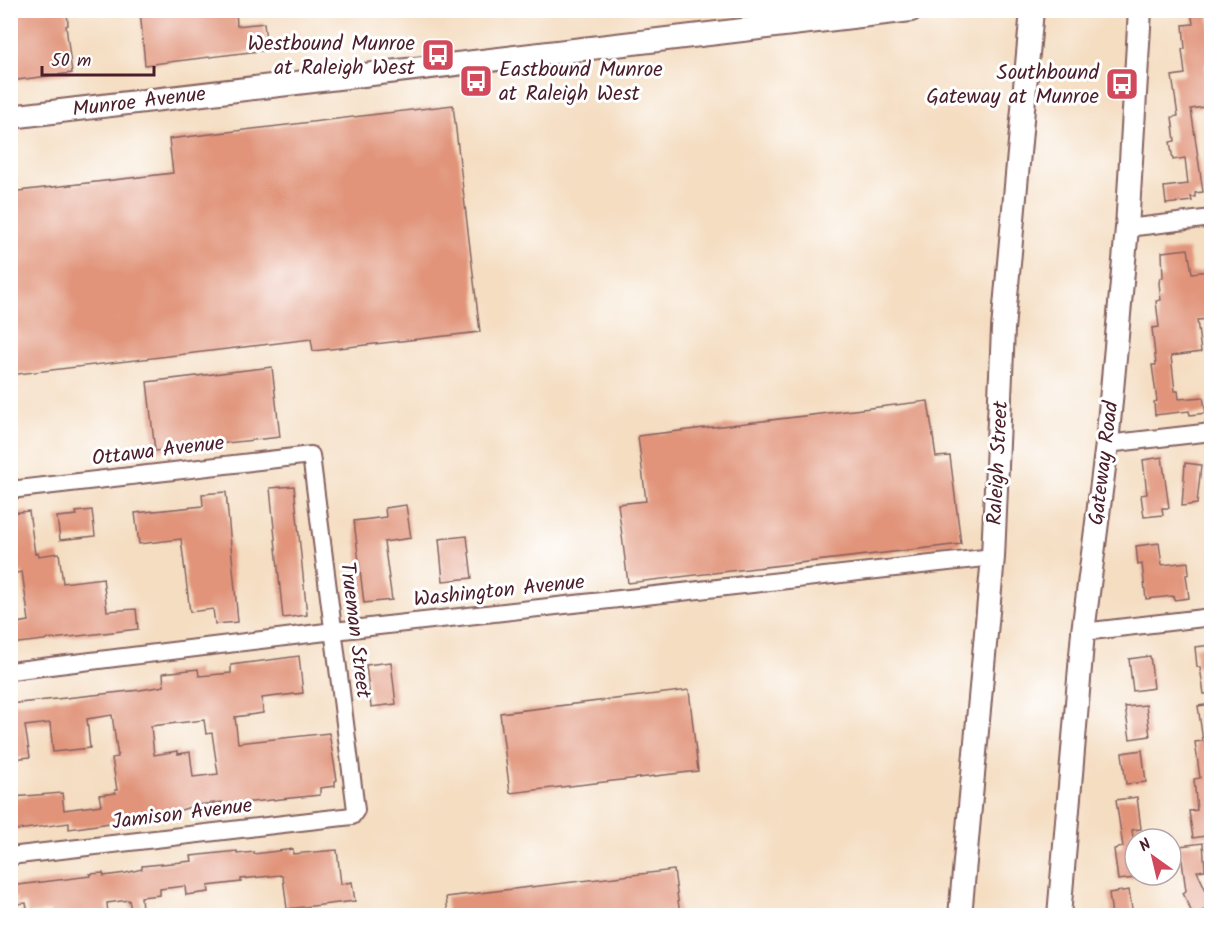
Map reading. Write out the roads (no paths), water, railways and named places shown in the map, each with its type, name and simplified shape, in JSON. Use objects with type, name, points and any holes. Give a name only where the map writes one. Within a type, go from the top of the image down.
[{"type":"street","name":"Munroe Avenue","points":[[10,117],[911,10]]},
{"type":"street","name":"Raleigh Street","points":[[960,915],[993,557],[1003,329],[1032,10]]},
{"type":"street","name":"Gateway Road","points":[[1059,915],[1083,632],[1107,444],[1128,228],[1140,10]]},
{"type":"street","points":[[1128,228],[1212,218]]},
{"type":"street","points":[[1107,444],[1212,432]]},
{"type":"street","name":"Ottawa Avenue","points":[[10,490],[311,455]]},
{"type":"street","name":"Trueman Street","points":[[311,455],[356,810]]},
{"type":"street","name":"Washington Avenue","points":[[10,671],[334,631],[993,557]]},
{"type":"street","points":[[1083,632],[1212,617]]},
{"type":"street","name":"Jamison Avenue","points":[[10,856],[352,816],[356,810]]},
{"type":"place","name":"Westbound Munroe at Raleigh West","points":[[438,55]]},
{"type":"place","name":"Eastbound Munroe at Raleigh West","points":[[476,81]]},
{"type":"place","name":"Southbound Gateway at Munroe","points":[[1122,84]]}]
